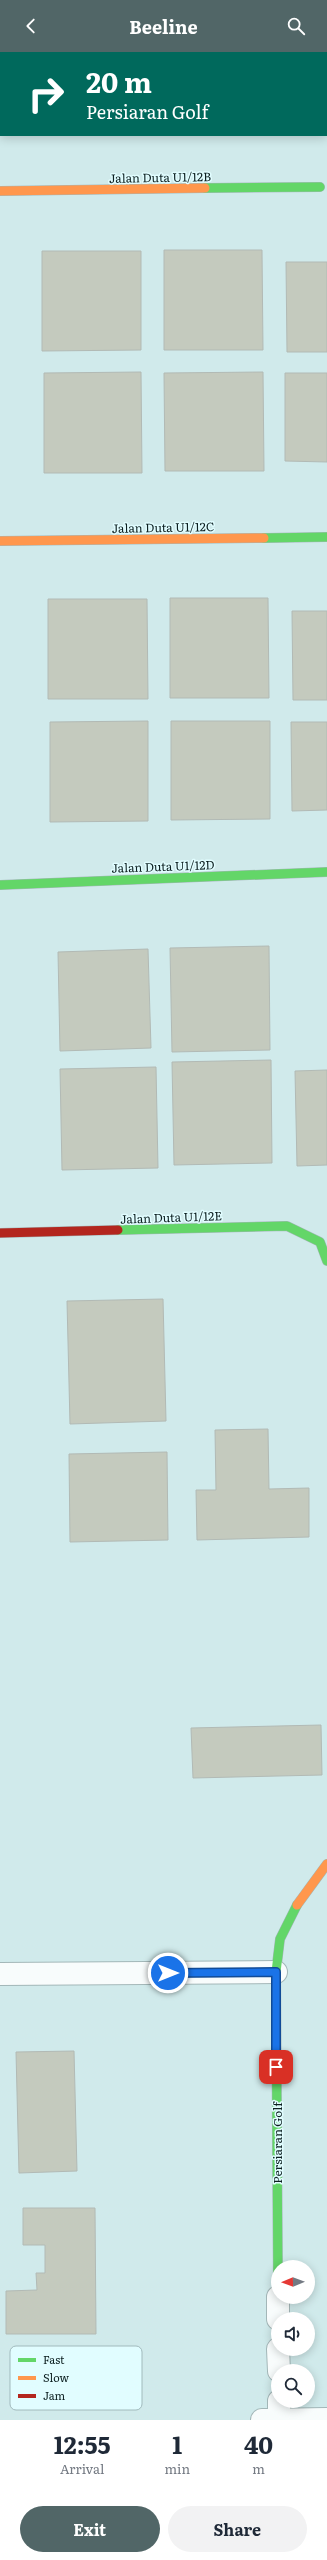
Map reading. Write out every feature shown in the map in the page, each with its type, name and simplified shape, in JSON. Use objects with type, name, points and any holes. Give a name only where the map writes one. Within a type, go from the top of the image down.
[{"type":"street","name":"Jalan Duta U1/12B","points":[[0,191],[320,187]]},
{"type":"street","name":"Jalan Duta U1/12C","points":[[0,541],[327,537]]},
{"type":"street","name":"Jalan Duta U1/12D","points":[[0,885],[327,872]]},
{"type":"street","name":"Jalan Duta U1/12E","points":[[0,1233],[287,1226],[320,1242],[327,1261]]},
{"type":"street","points":[[0,1974],[276,1972],[280,1938],[294,1909],[327,1864]]},
{"type":"street","name":"Persiaran Golf","points":[[276,1972],[278,2260]]},
{"type":"street","points":[[273,2413],[327,2419]]},
{"type":"building","points":[[164,250],[262,250],[263,350],[164,350]]},
{"type":"building","points":[[42,251],[141,251],[141,350],[42,351]]},
{"type":"building","points":[[286,262],[327,262],[327,352],[287,352]]},
{"type":"building","points":[[141,372],[142,473],[44,473],[44,373]]},
{"type":"building","points":[[263,372],[264,471],[165,471],[164,373]]},
{"type":"building","points":[[285,373],[327,373],[327,462],[285,461]]},
{"type":"building","points":[[170,598],[268,598],[269,698],[170,698]]},
{"type":"building","points":[[48,599],[147,599],[148,699],[48,699]]},
{"type":"building","points":[[292,611],[327,611],[327,700],[293,700]]},
{"type":"building","points":[[148,721],[148,821],[50,822],[50,722]]},
{"type":"building","points":[[171,721],[270,721],[270,819],[171,820]]},
{"type":"building","points":[[291,722],[327,722],[327,810],[292,811]]},
{"type":"building","points":[[269,946],[270,1050],[172,1052],[170,948]]},
{"type":"building","points":[[148,949],[151,1048],[60,1051],[58,952]]},
{"type":"building","points":[[271,1060],[272,1163],[174,1165],[172,1062]]},
{"type":"building","points":[[156,1067],[158,1168],[62,1170],[60,1069]]},
{"type":"building","points":[[327,1070],[327,1165],[297,1166],[295,1071]]},
{"type":"building","points":[[163,1299],[166,1421],[70,1424],[67,1301]]},
{"type":"building","points":[[268,1429],[269,1489],[309,1488],[309,1537],[197,1540],[196,1490],[216,1490],[215,1430]]},
{"type":"building","points":[[167,1452],[168,1540],[70,1542],[69,1454]]},
{"type":"building","points":[[321,1725],[322,1775],[193,1778],[191,1728]]},
{"type":"building","points":[[74,2051],[77,2171],[19,2173],[16,2052]]},
{"type":"building","points":[[23,2208],[95,2208],[96,2334],[6,2334],[6,2291],[37,2290],[36,2273],[45,2273],[45,2245],[23,2245]]},
{"type":"traffic: fast","points":[[205,188],[320,187]]},
{"type":"traffic: fast","points":[[264,538],[327,537]]},
{"type":"traffic: fast","points":[[0,885],[327,872]]},
{"type":"traffic: fast","points":[[118,1230],[287,1226],[320,1242],[327,1261]]},
{"type":"traffic: fast","points":[[278,2260],[276,1972],[280,1939],[297,1905]]},
{"type":"traffic: slow","points":[[0,191],[205,188]]},
{"type":"traffic: slow","points":[[0,541],[264,538]]},
{"type":"traffic: slow","points":[[297,1905],[327,1864]]},
{"type":"traffic: jam","points":[[0,1233],[118,1230]]},
{"type":"route","points":[[168,1973],[276,1972],[276,2067]]}]
